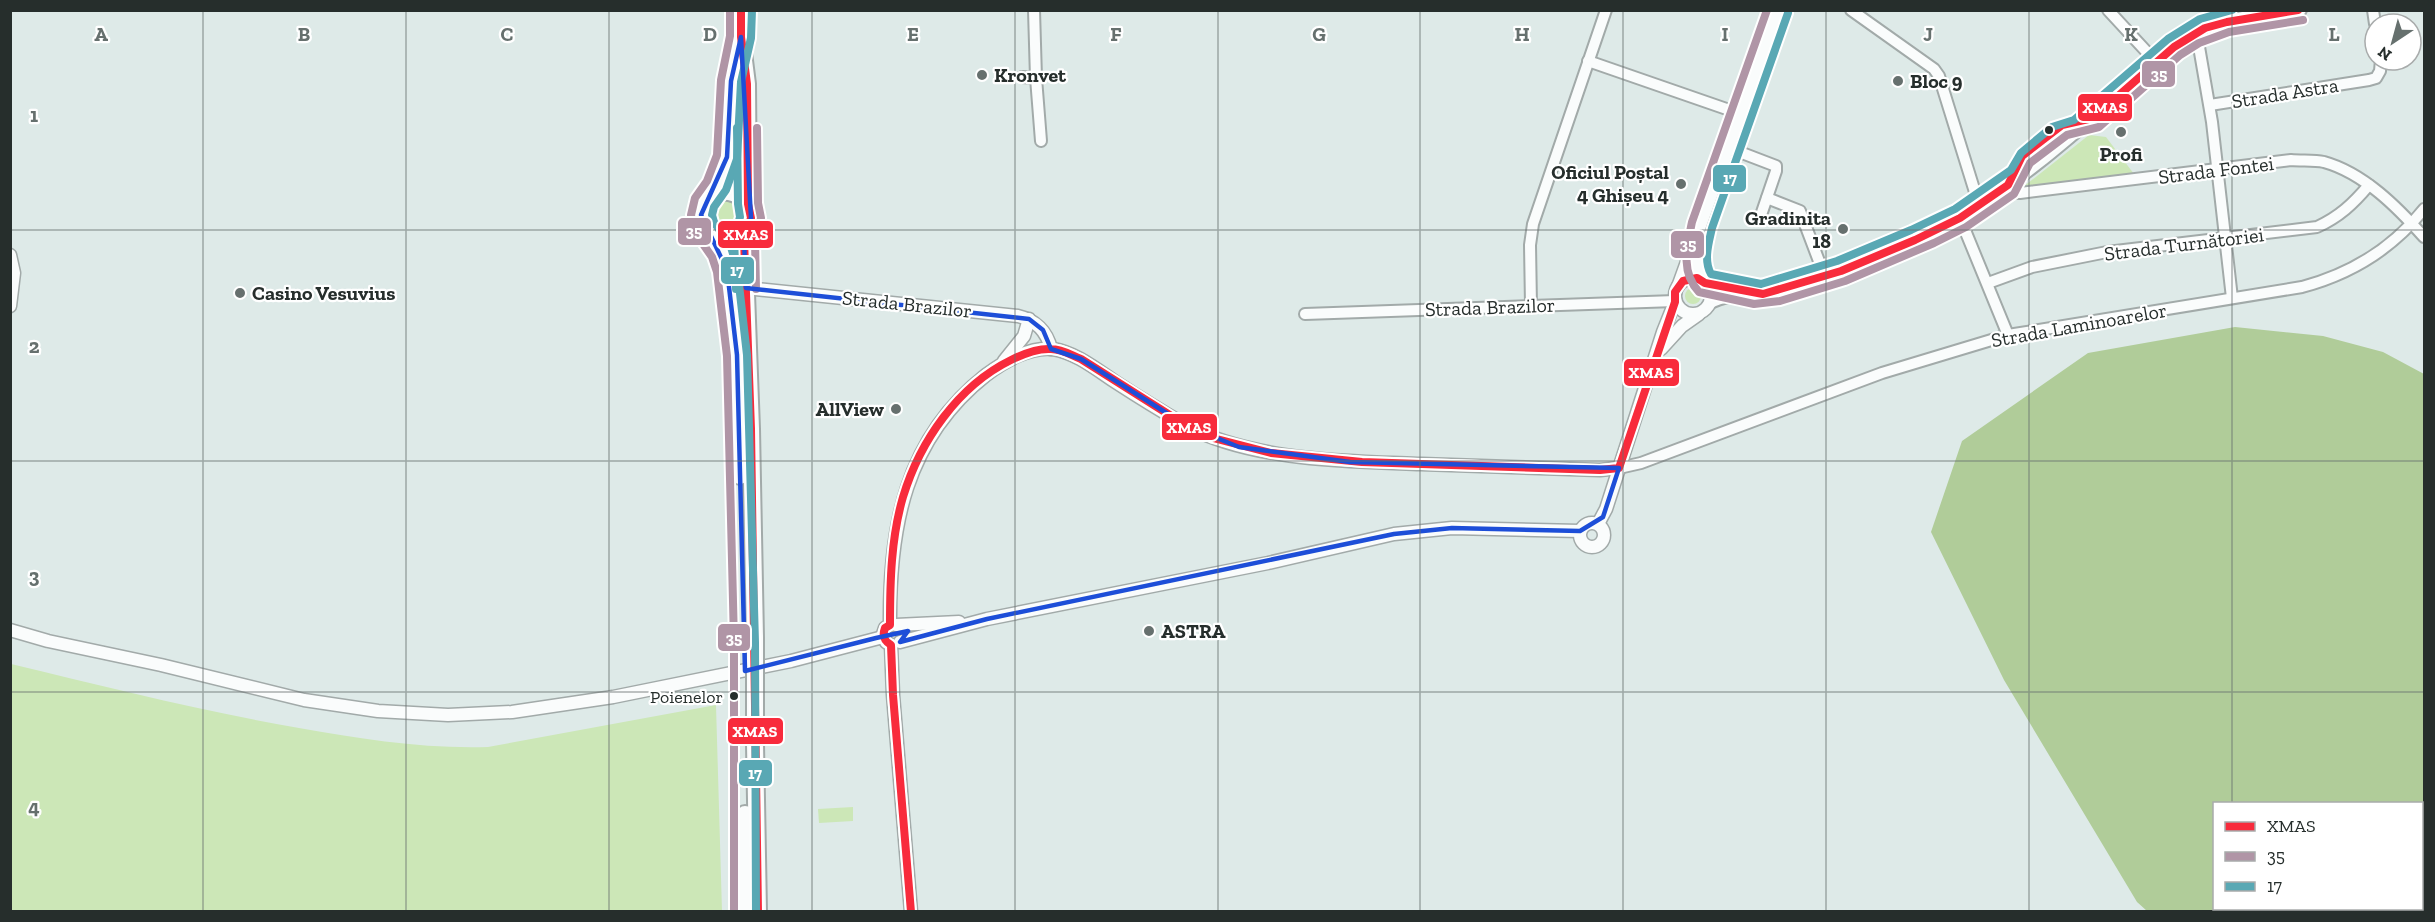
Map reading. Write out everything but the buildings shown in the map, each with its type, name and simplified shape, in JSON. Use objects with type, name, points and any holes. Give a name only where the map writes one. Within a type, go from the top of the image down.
[{"type":"main road","points":[[741,10],[741,37],[747,84],[748,204],[751,218],[745,231],[750,640],[750,744],[745,912]]},
{"type":"main road","points":[[741,37],[731,81],[727,157],[713,193],[705,202],[701,214],[704,227],[722,252],[727,270],[737,355],[750,640]]},
{"type":"main road","points":[[713,193],[729,190],[748,204]]},
{"type":"main road","points":[[709,234],[724,240],[732,239],[745,231]]},
{"type":"main road","points":[[750,744],[758,912]]},
{"type":"street","points":[[1034,10],[1041,141]]},
{"type":"street","points":[[1531,305],[1530,245],[1533,224],[1606,10]]},
{"type":"street","points":[[1598,524],[1606,509],[1675,302],[1675,292],[1778,10]]},
{"type":"street","points":[[1851,10],[1934,69],[1939,76],[1979,205]]},
{"type":"street","points":[[2108,10],[2157,63]]},
{"type":"street","points":[[1658,352],[1676,332],[1709,304],[1728,296],[1778,291],[1825,277],[1916,240],[1960,218],[1999,192],[2079,130],[2194,34],[2220,23],[2301,10]]},
{"type":"street","points":[[2194,34],[2198,41],[2210,105],[2232,298]]},
{"type":"street","points":[[1588,61],[1741,114]]},
{"type":"street","name":"Strada Astra","points":[[2210,105],[2369,80],[2376,78],[2380,72]]},
{"type":"street","points":[[1022,77],[1036,78]]},
{"type":"street","points":[[1729,148],[1776,166],[1760,218]]},
{"type":"street","name":"Strada Fontei","points":[[1999,192],[2020,193],[2291,160],[2323,162],[2344,170],[2369,185],[2424,237]]},
{"type":"street","name":"Strada Turnătoriei","points":[[1988,283],[2032,267],[2066,259],[2225,236],[2302,231],[2333,220],[2346,210],[2369,185]]},
{"type":"street","points":[[1767,198],[1800,211],[1825,277]]},
{"type":"street","name":"Strada Laminoarelor","points":[[1619,468],[1641,463],[1882,373],[2008,335],[2302,288],[2329,280],[2353,270],[2372,258],[2412,224],[2424,209]]},
{"type":"street","points":[[1960,218],[2008,335]]},
{"type":"street","points":[[1701,225],[1697,260],[1711,293],[1709,304]]},
{"type":"street","points":[[10,255],[14,273],[10,306]]},
{"type":"street","points":[[1679,284],[1687,279],[1704,281],[1755,294]]},
{"type":"street","name":"Strada Brazilor","points":[[746,288],[1029,319]]},
{"type":"street","points":[[1675,302],[1682,311],[1693,315],[1699,314]]},
{"type":"street","name":"Strada Brazilor","points":[[1305,314],[1675,302]]},
{"type":"street","points":[[893,625],[892,558],[900,509],[921,453],[958,401],[1011,355],[1024,336],[1029,319],[1043,330],[1049,339],[1050,349]]},
{"type":"street","points":[[1000,364],[1026,354],[1050,349],[1081,359],[1204,436],[1239,447],[1350,462],[1600,470],[1619,468]]},
{"type":"street","points":[[1587,523],[1598,524],[1603,529],[1604,537],[1598,546],[1591,548],[1584,545],[1580,539],[1580,531],[1587,523]]},
{"type":"street","points":[[10,630],[48,641],[304,700],[378,711],[448,715],[512,712],[613,697],[891,641],[987,619],[1268,563],[1394,534],[1452,528],[1580,531]]},
{"type":"street","points":[[911,912],[893,695],[891,641],[885,628],[893,625],[987,619]]},
{"type":"street","points":[[891,641],[903,633],[893,625]]},
{"type":"highlighted area","points":[[741,37],[751,218],[744,239],[746,288],[1029,319],[1043,330],[1051,349],[1081,359],[1187,426],[1239,447],[1350,462],[1619,468],[1603,517],[1580,531],[1452,528],[1394,534],[987,619],[900,642],[908,631],[745,671],[737,355],[727,270],[701,215],[727,157],[731,81]]},
{"type":"green space","points":[[2089,135],[2106,137],[2134,174],[2023,187]]},
{"type":"green space","points":[[721,196],[743,206],[742,224],[735,231],[727,234],[718,232],[710,226],[708,209]]},
{"type":"green space","points":[[1690,288],[1696,288],[1701,296],[1699,302],[1690,304],[1685,299],[1685,293]]},
{"type":"green space","points":[[2235,327],[2323,336],[2383,352],[2424,374],[2424,911],[2147,911],[2137,902],[2004,680],[1931,532],[1962,441],[2088,353]]},
{"type":"green space","points":[[11,664],[263,721],[417,745],[488,747],[716,705],[722,911],[11,911]]},
{"type":"green space","points":[[853,807],[853,821],[819,823],[818,809]]},
{"type":"transit line","name":"35","points":[[730,10],[730,36],[721,80],[717,155],[707,181],[695,198],[691,215],[694,231],[712,257],[717,272],[727,356],[734,642],[734,912]]},
{"type":"transit line","name":"XMAS","points":[[741,10],[741,37],[747,84],[748,204],[751,218],[744,239],[751,429],[758,912]]},
{"type":"transit line","name":"17","points":[[752,10],[751,38],[741,82],[737,159],[726,190],[714,207],[712,215],[714,222],[731,247],[737,267],[747,355],[755,642],[756,912]]},
{"type":"transit line","name":"35","points":[[1767,10],[1692,222],[1686,258],[1689,276],[1699,292],[1754,304],[1780,301],[1845,281],[1966,227],[2014,194],[2030,163],[2067,135],[2099,127],[2180,55],[2199,43],[2229,32],[2303,20]]},
{"type":"transit line","name":"17","points":[[1788,13],[1712,228],[1707,251],[1707,263],[1711,274],[1761,284],[1837,261],[1955,209],[2011,170],[2021,153],[2052,127],[2074,120],[2168,39],[2200,19],[2232,10]]},
{"type":"transit line","name":"XMAS","points":[[911,912],[891,645],[884,636],[885,628],[890,625],[891,576],[896,528],[910,476],[931,436],[958,400],[992,371],[1011,360],[1041,349],[1066,352],[1081,359],[1187,426],[1213,438],[1271,453],[1362,462],[1600,470],[1619,468],[1675,302],[1675,292],[1683,281],[1697,278],[1705,283],[1763,294],[1841,271],[1915,240],[1960,218],[2008,185],[2022,156],[2062,125],[2093,118],[2174,47],[2205,28],[2298,10]]},
{"type":"transit line","name":"17","points":[[736,289],[734,238],[740,217],[737,128]]},
{"type":"transit line","name":"35","points":[[756,289],[755,240],[761,218],[758,203],[757,128]]},
{"type":"place","name":"Kronvet","points":[[982,75]]},
{"type":"place","name":"Bloc 9","points":[[1898,81]]},
{"type":"place","name":"Profi","points":[[2121,132]]},
{"type":"place","name":"Oficiul Poștal 4 Ghișeu 4","points":[[1681,184]]},
{"type":"place","name":"Gradinita 18","points":[[1843,229]]},
{"type":"place","name":"Casino Vesuvius","points":[[240,293]]},
{"type":"place","name":"AllView","points":[[896,409]]},
{"type":"place","name":"ASTRA","points":[[1149,631]]},
{"type":"place","name":"Poienelor","points":[[734,696]]}]
